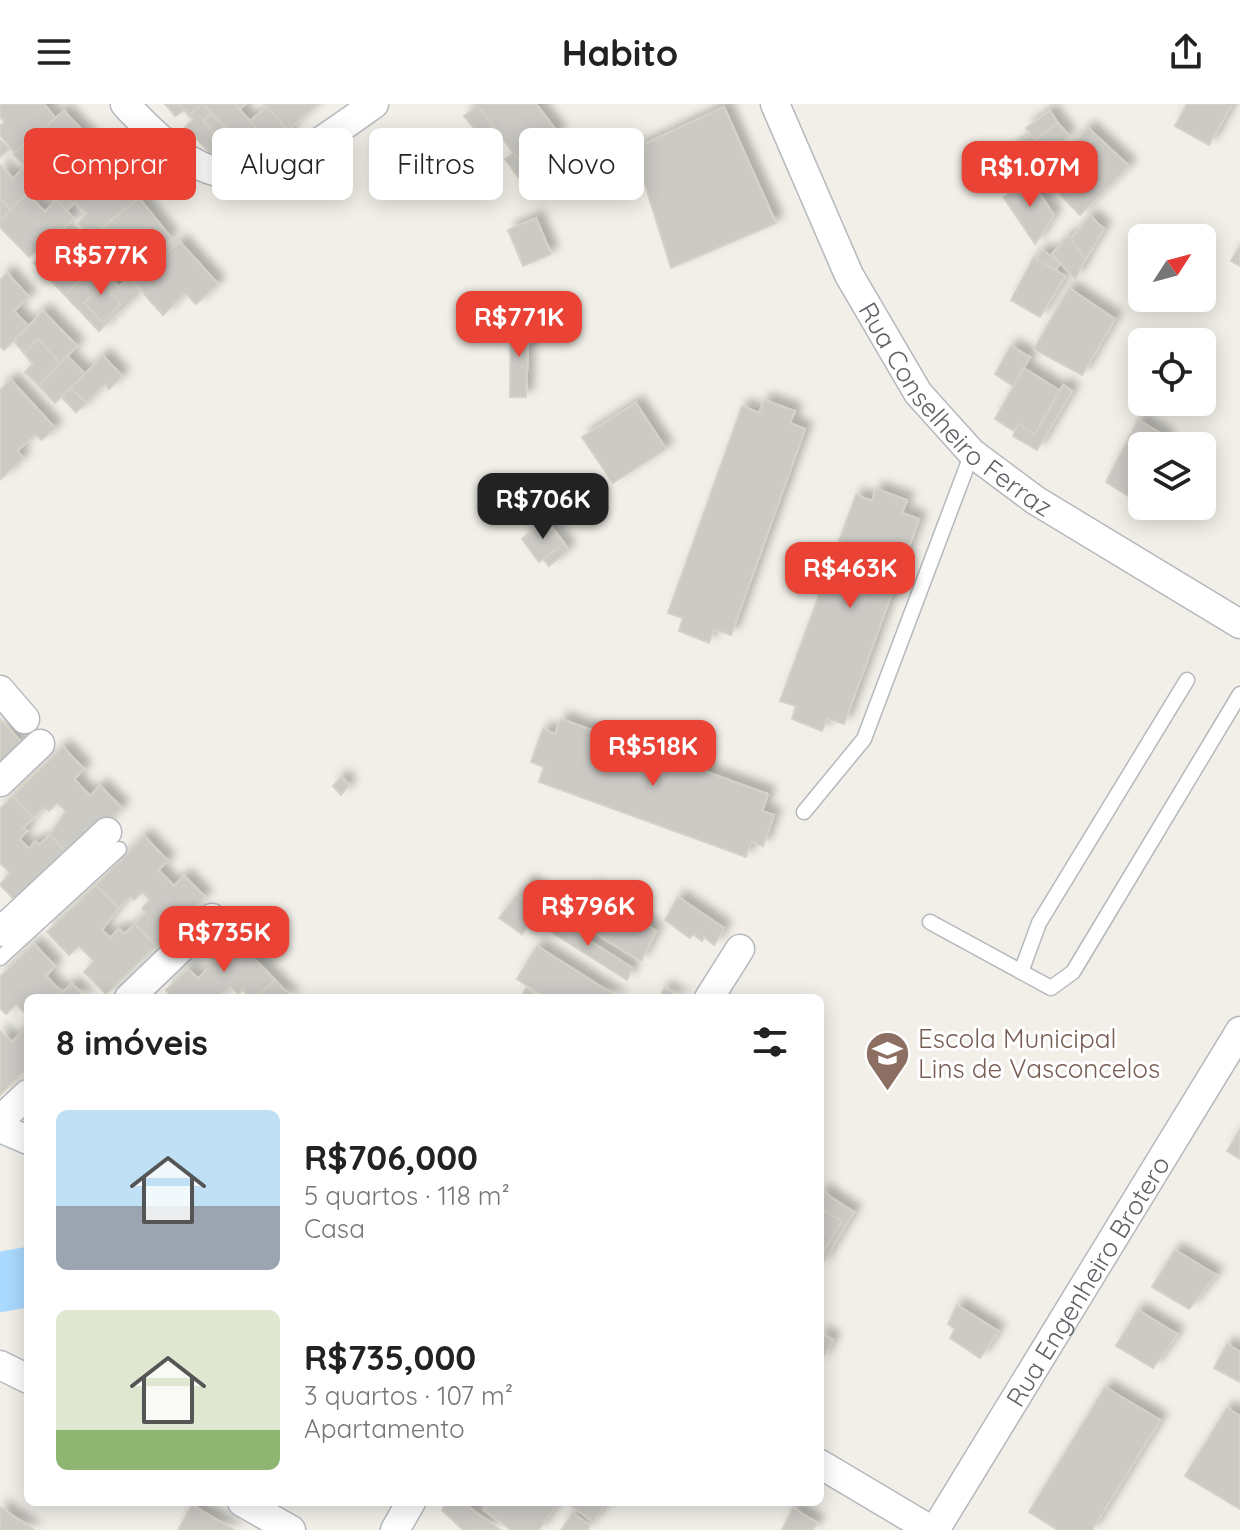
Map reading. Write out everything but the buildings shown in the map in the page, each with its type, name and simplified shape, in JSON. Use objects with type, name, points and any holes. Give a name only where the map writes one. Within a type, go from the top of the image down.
[{"type":"street","points":[[125,104],[154,136],[197,167],[238,177],[279,167],[374,104]]},
{"type":"street","name":"Rua Conselheiro Ferraz","points":[[775,104],[849,275],[918,393],[972,453],[1035,500],[1240,624]]},
{"type":"street","points":[[0,690],[25,719]]},
{"type":"street","points":[[0,782],[40,744]]},
{"type":"street","points":[[0,932],[113,841]]},
{"type":"street","points":[[137,994],[212,918]]},
{"type":"street","points":[[712,994],[740,949]]},
{"type":"street","name":"Rua Engenheiro Brotero","points":[[933,1530],[1240,1031]]},
{"type":"street","points":[[0,1120],[24,1098]]},
{"type":"street","points":[[0,1128],[24,1138]]},
{"type":"street","points":[[0,1365],[24,1377]]},
{"type":"street","points":[[824,1466],[933,1530]]},
{"type":"street","points":[[249,1506],[291,1530]]},
{"type":"street","points":[[395,1530],[409,1506]]},
{"type":"lane","points":[[804,812],[864,739],[972,453]]},
{"type":"lane","points":[[1021,972],[1039,923],[1187,680]]},
{"type":"lane","points":[[930,922],[1051,988],[1073,972],[1240,694]]},
{"type":"lane","points":[[0,958],[113,841]]},
{"type":"waterway","points":[[0,1282],[24,1278]]},
{"type":"place","name":"Escola Municipal Lins de Vasconcelos","points":[[887,1092]]}]
